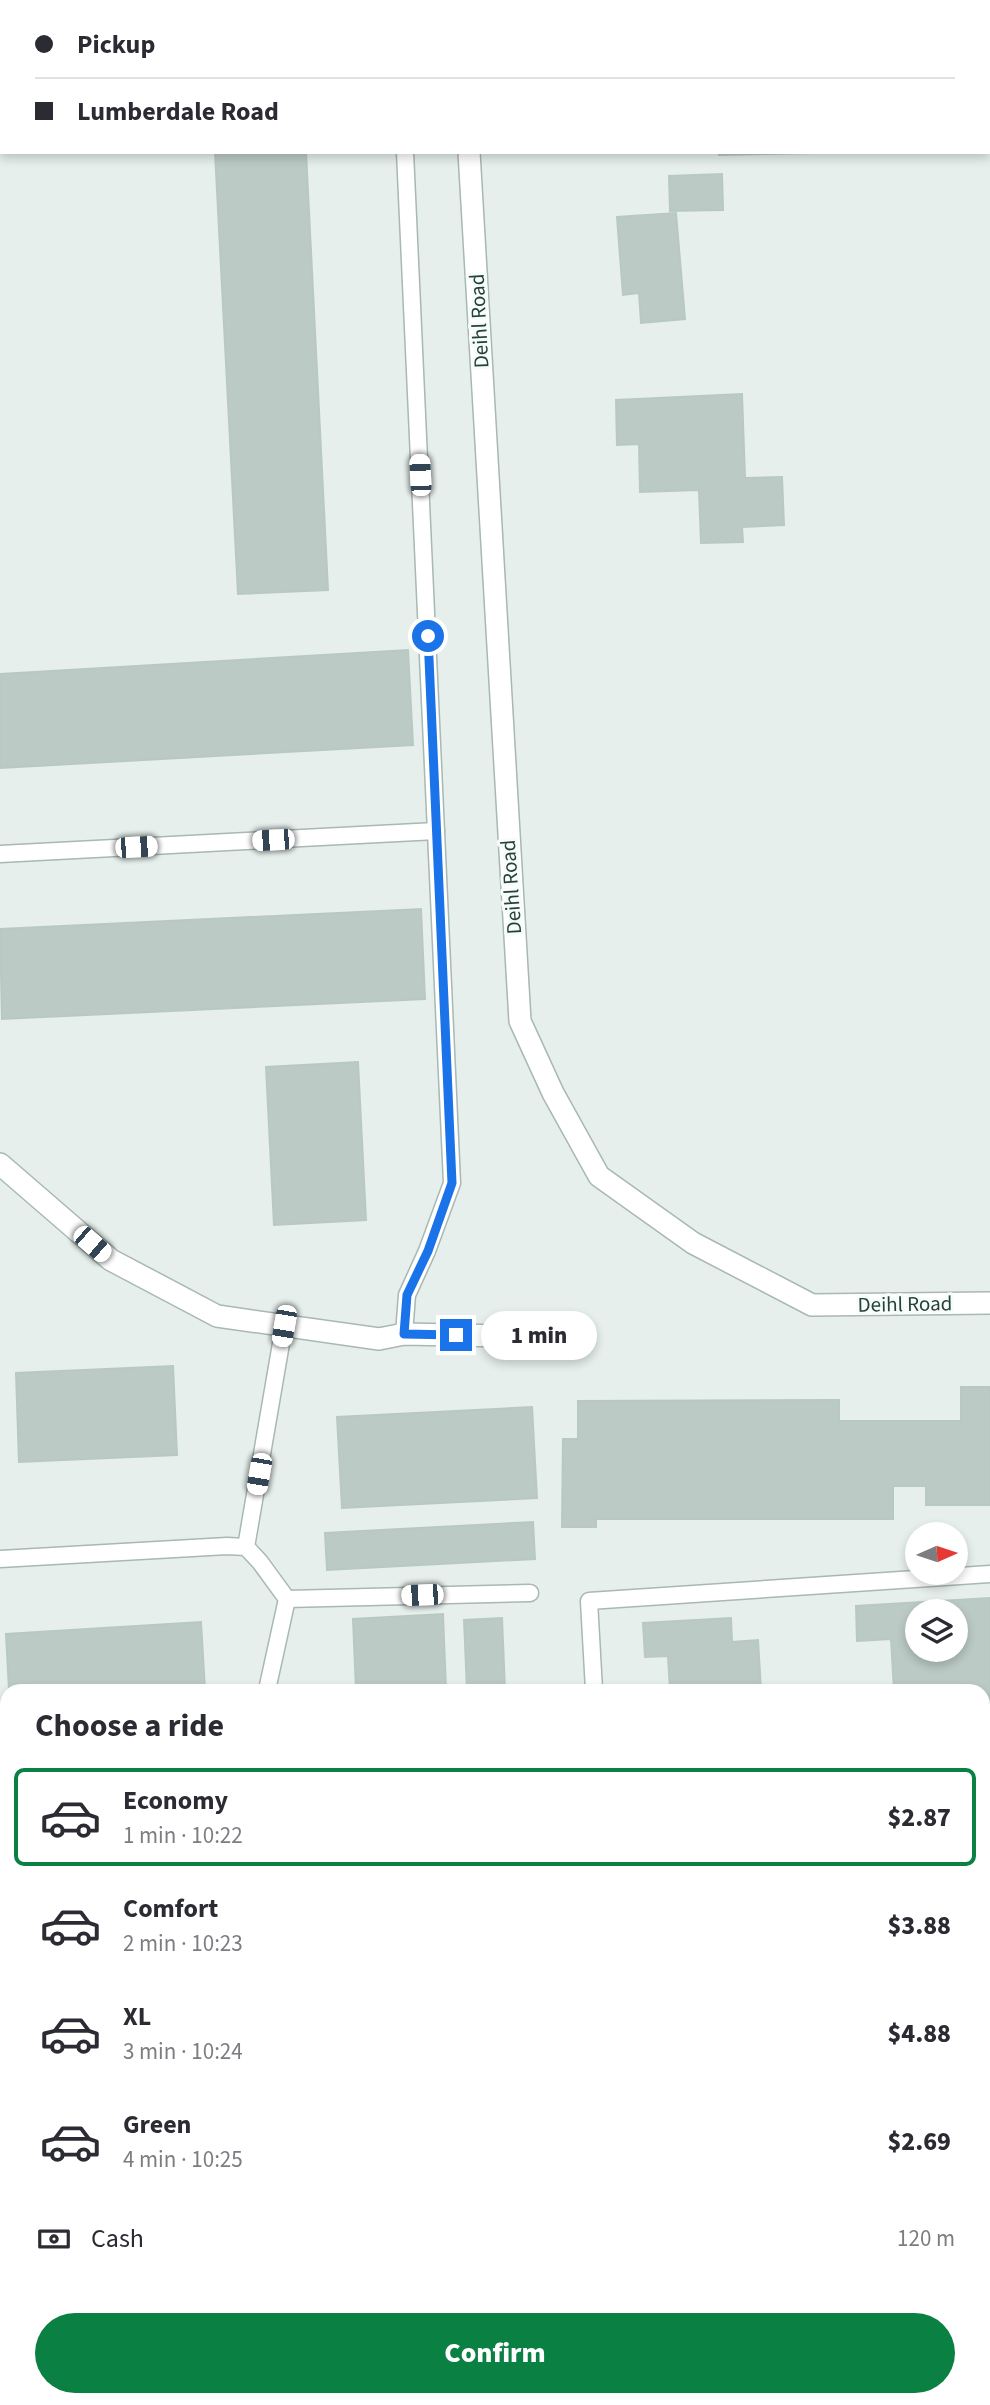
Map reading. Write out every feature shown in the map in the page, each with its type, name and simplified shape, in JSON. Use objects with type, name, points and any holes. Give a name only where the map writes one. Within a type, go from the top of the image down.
[{"type":"street","name":"Deihl Road","points":[[469,154],[520,1021],[553,1093],[599,1177],[693,1243],[812,1305],[990,1303]]},
{"type":"street","points":[[0,1164],[111,1260],[217,1317],[379,1339],[404,1334],[507,1336]]},
{"type":"lane","points":[[404,1334],[407,1295],[428,1251],[452,1183],[405,154]]},
{"type":"lane","points":[[0,854],[436,831]]},
{"type":"lane","points":[[246,1547],[284,1326]]},
{"type":"lane","points":[[0,1559],[246,1547],[287,1599],[268,1684]]},
{"type":"lane","points":[[594,1684],[589,1601],[990,1574]]},
{"type":"lane","points":[[287,1599],[530,1592]]},
{"type":"building","points":[[215,154],[306,154],[328,590],[238,594]]},
{"type":"building","points":[[722,174],[723,210],[670,211],[669,176]]},
{"type":"building","points":[[676,213],[685,319],[641,323],[639,293],[623,295],[617,217]]},
{"type":"building","points":[[742,394],[745,478],[782,477],[784,525],[742,527],[743,542],[701,543],[699,490],[640,492],[639,444],[617,445],[616,400]]},
{"type":"building","points":[[408,650],[413,745],[0,768],[0,674]]},
{"type":"building","points":[[421,909],[425,999],[2,1019],[0,929]]},
{"type":"building","points":[[358,1062],[366,1220],[274,1225],[266,1067]]},
{"type":"building","points":[[173,1366],[177,1455],[19,1462],[16,1373]]},
{"type":"building","points":[[961,1387],[990,1387],[990,1505],[926,1505],[926,1486],[893,1486],[893,1519],[596,1519],[596,1527],[562,1527],[563,1439],[578,1439],[578,1401],[839,1400],[839,1421],[961,1421]]},
{"type":"building","points":[[532,1407],[537,1498],[342,1508],[337,1417]]},
{"type":"building","points":[[533,1522],[535,1559],[327,1570],[325,1533]]},
{"type":"building","points":[[990,1598],[990,1684],[894,1684],[891,1639],[857,1641],[856,1606],[905,1603],[905,1662],[968,1662],[968,1599]]},
{"type":"building","points":[[443,1614],[446,1684],[356,1684],[353,1619]]},
{"type":"building","points":[[502,1618],[505,1684],[467,1684],[464,1620]]},
{"type":"building","points":[[731,1618],[732,1642],[758,1640],[761,1684],[670,1684],[668,1656],[645,1657],[643,1623]]},
{"type":"building","points":[[201,1622],[205,1684],[9,1684],[6,1634]]},
{"type":"route","points":[[428,636],[452,1183],[428,1251],[407,1295],[404,1334],[456,1335]]}]
